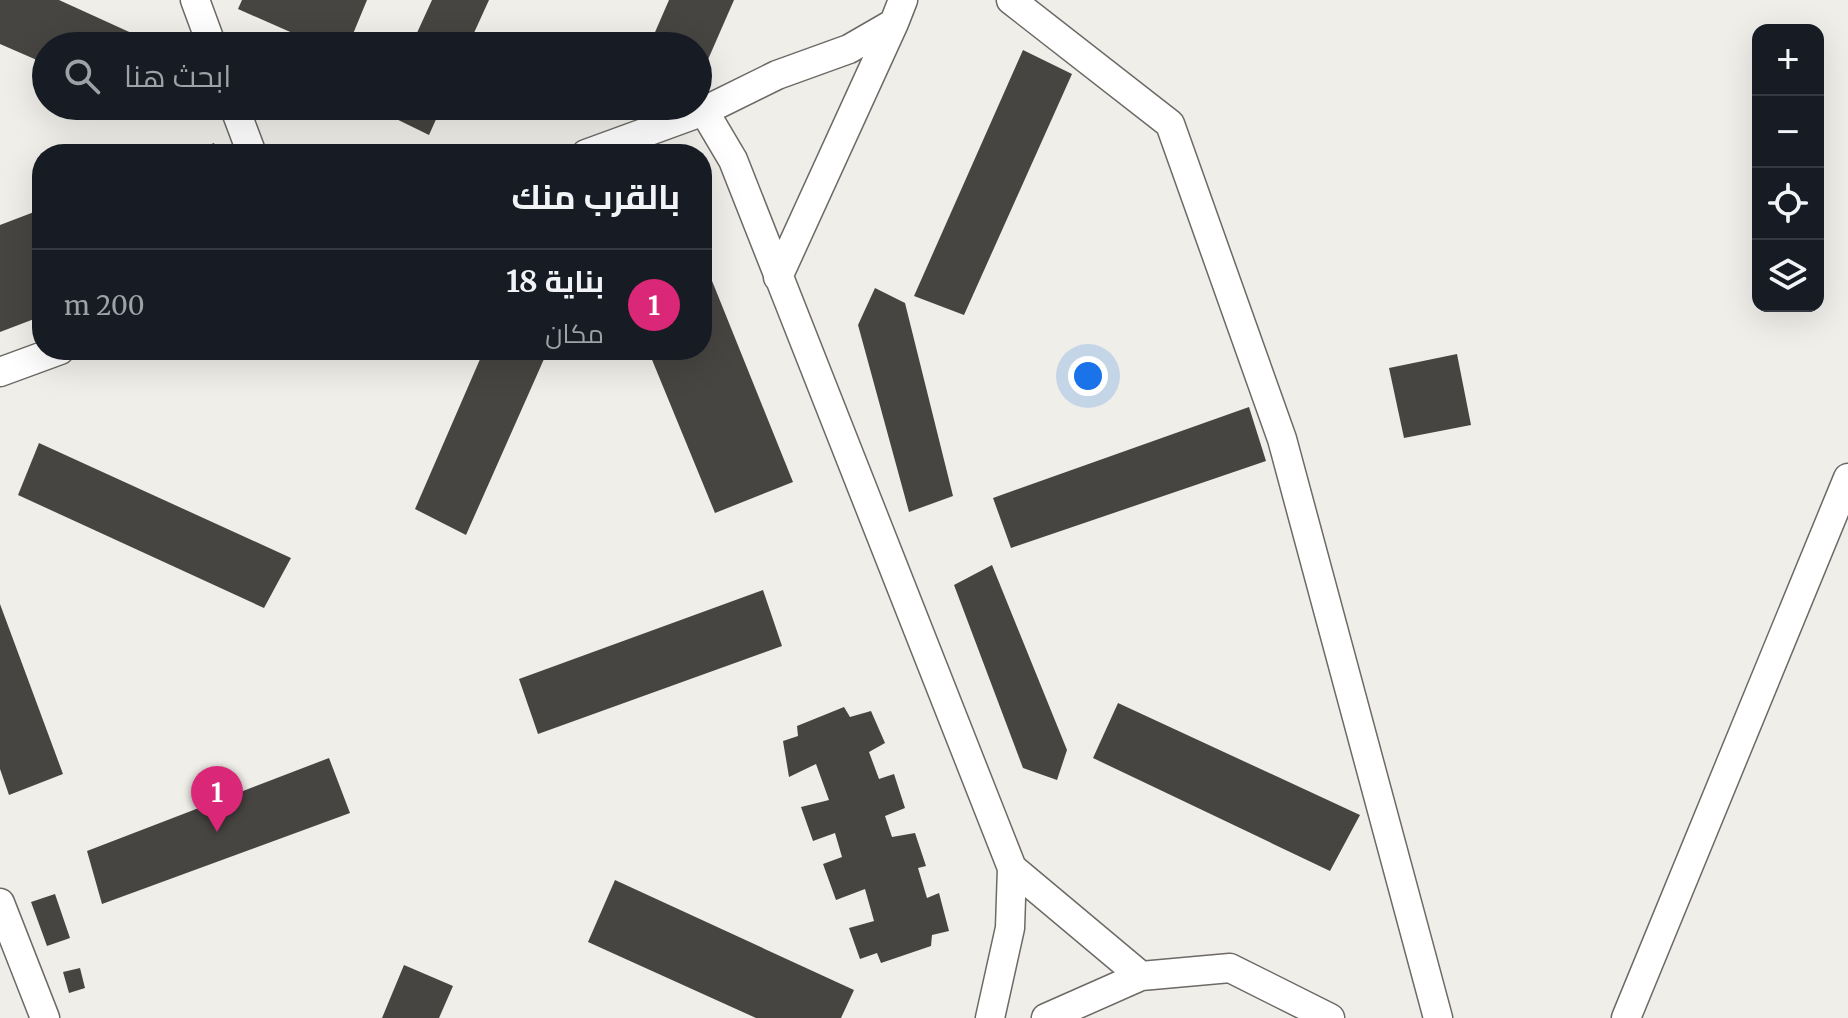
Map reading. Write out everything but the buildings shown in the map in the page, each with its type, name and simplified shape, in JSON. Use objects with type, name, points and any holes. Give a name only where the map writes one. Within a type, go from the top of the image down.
[{"type":"street","points":[[195,0],[207,32]]},
{"type":"street","points":[[1011,0],[1170,124],[1282,439],[1438,1018]]},
{"type":"street","points":[[712,107],[777,75],[849,49],[898,11]]},
{"type":"street","points":[[778,277],[898,11]]},
{"type":"street","points":[[239,120],[248,144]]},
{"type":"street","points":[[613,144],[679,120]]},
{"type":"street","points":[[709,120],[733,160],[1012,868],[1010,928],[990,1018]]},
{"type":"street","points":[[0,372],[33,360]]},
{"type":"street","points":[[1626,1018],[1848,478]]},
{"type":"street","points":[[1012,868],[1141,976]]},
{"type":"street","points":[[0,903],[45,1018]]},
{"type":"street","points":[[1046,1018],[1141,976],[1230,968],[1330,1018]]},
{"type":"place","name":"بناية 18","points":[[217,832]]}]
